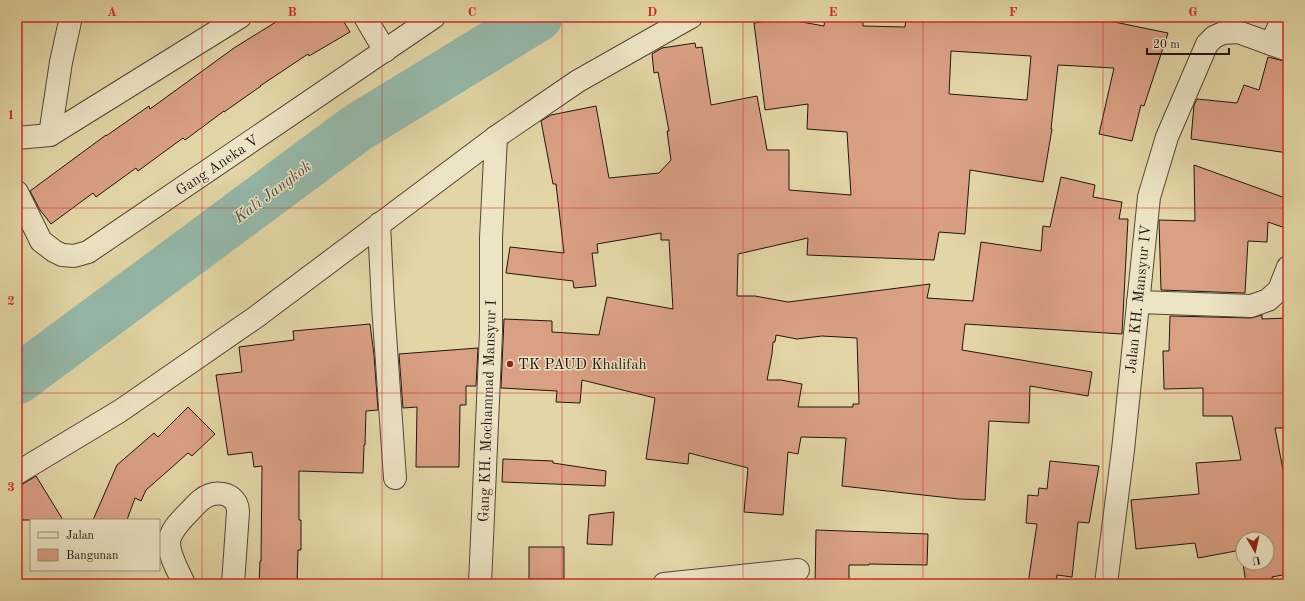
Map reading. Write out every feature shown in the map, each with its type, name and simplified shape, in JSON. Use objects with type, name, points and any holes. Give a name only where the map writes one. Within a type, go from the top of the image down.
[{"type":"street","points":[[50,135],[61,62],[71,17]]},
{"type":"street","points":[[17,138],[50,135],[240,17]]},
{"type":"street","points":[[365,17],[385,51]]},
{"type":"street","name":"Gang Aneka V","points":[[17,192],[41,241],[62,255],[74,256],[88,252],[434,17]]},
{"type":"street","points":[[17,473],[120,411],[256,317],[496,137],[578,81],[691,17]]},
{"type":"street","points":[[1280,47],[1283,17]]},
{"type":"street","name":"Jalan KH. Mansyur IV","points":[[1106,584],[1123,450],[1149,196],[1167,137],[1207,44],[1214,37],[1223,33],[1238,32],[1280,47]]},
{"type":"street","name":"Gang KH. Mochammad Mansyur I","points":[[480,584],[491,332],[491,238],[496,137]]},
{"type":"street","points":[[379,224],[382,305],[395,478]]},
{"type":"street","points":[[1138,302],[1251,306],[1268,300],[1279,290],[1288,267]]},
{"type":"street","points":[[184,584],[171,553],[169,543],[171,536],[179,523],[201,500],[208,495],[217,493],[228,495],[236,502],[238,512],[233,584]]},
{"type":"street","points":[[664,584],[798,570]]},
{"type":"building","points":[[284,17],[341,17],[350,32],[309,56],[308,54],[224,111],[185,140],[183,138],[138,171],[136,168],[96,197],[93,193],[51,224],[40,210],[30,191],[106,135],[149,106],[150,109],[234,48]]},
{"type":"building","points":[[906,17],[1090,17],[1168,33],[1144,106],[1141,105],[1132,141],[1099,134],[1114,68],[1058,65],[1052,129],[1043,182],[970,170],[965,234],[939,232],[934,260],[807,255],[808,238],[738,254],[737,296],[755,296],[788,302],[930,284],[927,298],[973,301],[981,242],[1041,251],[1043,226],[1050,227],[1061,177],[1095,185],[1093,197],[1122,202],[1119,219],[1128,219],[1122,334],[965,324],[962,350],[1092,372],[1088,396],[1030,386],[1029,423],[989,421],[985,500],[959,499],[842,486],[846,438],[801,437],[798,454],[788,452],[783,515],[744,512],[748,468],[689,453],[688,464],[646,459],[655,398],[582,380],[580,403],[556,402],[557,391],[501,388],[504,319],[552,321],[552,332],[599,335],[607,297],[673,309],[669,240],[661,240],[661,233],[597,244],[598,253],[592,253],[596,286],[574,288],[573,281],[506,273],[510,247],[564,253],[556,184],[553,184],[541,121],[551,115],[596,106],[609,178],[659,173],[671,160],[667,131],[669,131],[658,72],[654,73],[652,54],[662,48],[695,43],[696,48],[702,47],[711,105],[757,96],[767,150],[789,150],[789,190],[851,195],[847,132],[807,129],[808,104],[765,110],[754,23],[785,19],[824,26],[825,18],[863,22],[863,26],[905,27]],"holes":[[[951,51],[1031,56],[1027,100],[949,94]],[[776,335],[797,339],[822,336],[857,338],[859,404],[853,404],[853,407],[798,407],[802,384],[781,380],[767,380],[773,342],[775,342]]]},
{"type":"building","points":[[1268,57],[1288,62],[1288,153],[1191,139],[1194,105],[1197,99],[1237,103],[1244,85],[1259,90]]},
{"type":"building","points":[[1194,165],[1288,199],[1288,229],[1268,222],[1267,242],[1248,241],[1245,293],[1161,290],[1159,220],[1195,221]]},
{"type":"building","points":[[1262,315],[1262,319],[1288,318],[1288,428],[1275,428],[1288,496],[1288,574],[1272,577],[1273,584],[1246,584],[1244,571],[1275,571],[1275,531],[1235,531],[1235,551],[1198,558],[1195,543],[1136,549],[1131,500],[1199,494],[1196,463],[1241,460],[1232,416],[1203,416],[1203,388],[1164,389],[1163,351],[1169,351],[1170,316],[1251,318]]},
{"type":"building","points":[[370,324],[378,410],[366,411],[363,473],[299,471],[299,520],[301,520],[301,550],[298,550],[297,584],[259,584],[261,561],[262,466],[254,467],[252,452],[228,455],[216,375],[242,372],[239,347],[294,340],[293,331]]},
{"type":"building","points":[[478,348],[476,386],[466,386],[466,405],[460,405],[459,467],[416,467],[417,407],[403,408],[399,354]]},
{"type":"building","points":[[188,407],[215,434],[192,456],[188,453],[146,490],[141,501],[135,498],[127,519],[93,519],[117,465],[154,433],[158,437]]},
{"type":"building","points":[[503,459],[553,461],[553,463],[606,471],[605,486],[502,482]]},
{"type":"building","points":[[1050,461],[1099,466],[1089,523],[1078,522],[1072,577],[1057,575],[1056,584],[1028,584],[1037,524],[1026,523],[1028,495],[1038,496],[1039,488],[1047,489]]},
{"type":"building","points":[[36,476],[62,519],[17,520],[17,485],[23,484]]},
{"type":"building","points":[[614,512],[612,545],[587,544],[589,515]]},
{"type":"building","points":[[816,530],[928,534],[927,565],[849,565],[849,584],[815,584]]},
{"type":"building","points":[[529,547],[564,547],[564,579],[529,579]]},
{"type":"waterway","name":"Kali Jangkok","points":[[17,380],[357,128],[538,17]]},
{"type":"place","name":"TK PAUD Khalifah","points":[[510,364]]}]
